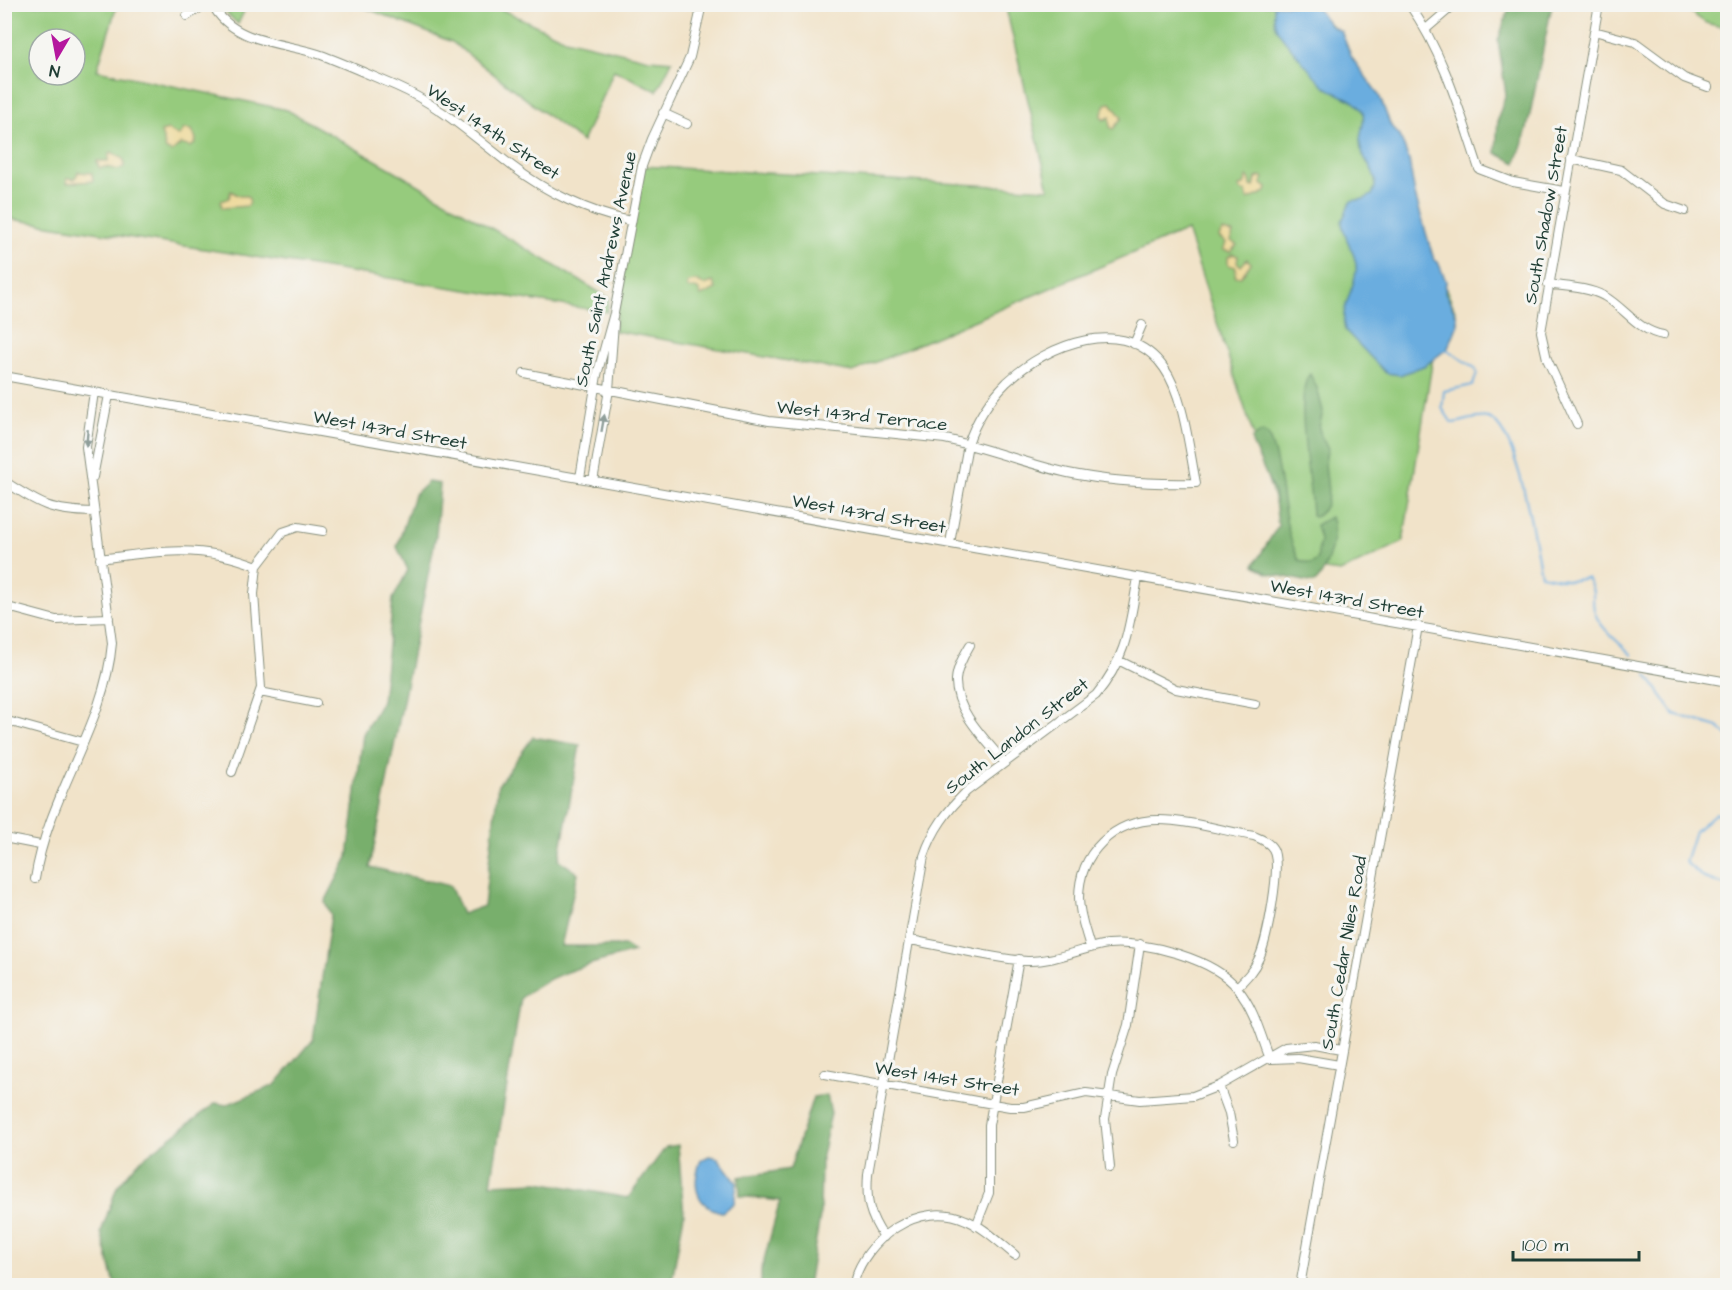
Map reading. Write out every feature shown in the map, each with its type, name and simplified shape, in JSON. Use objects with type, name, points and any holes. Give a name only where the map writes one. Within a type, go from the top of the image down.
[{"type":"street","points":[[187,16],[206,4]]},
{"type":"street","name":"West 144th Street","points":[[212,4],[232,26],[251,38],[323,56],[402,89],[454,119],[512,166],[541,185],[579,206],[630,221]]},
{"type":"street","name":"South Saint Andrews Avenue","points":[[580,478],[595,388],[614,313],[642,166],[663,113],[690,57],[702,4]]},
{"type":"street","points":[[1409,4],[1426,29],[1443,64],[1479,169],[1513,182],[1564,191]]},
{"type":"street","points":[[1426,29],[1455,4]]},
{"type":"street","name":"South Shadow Street","points":[[1577,424],[1542,341],[1541,321],[1599,4]]},
{"type":"street","points":[[1594,31],[1635,42],[1684,78],[1708,87]]},
{"type":"street","points":[[663,113],[687,124]]},
{"type":"street","points":[[1571,159],[1621,170],[1665,204],[1685,211]]},
{"type":"street","points":[[1548,284],[1597,293],[1647,330],[1663,335]]},
{"type":"street","points":[[593,481],[609,390],[614,313]]},
{"type":"street","points":[[950,543],[968,444],[990,401],[1012,378],[1036,361],[1068,345],[1092,338],[1114,339],[1134,344],[1143,325]]},
{"type":"street","name":"West 143rd Terrace","points":[[524,373],[779,422],[909,434],[968,444],[1087,477],[1136,483],[1196,483],[1177,397],[1169,376],[1149,352],[1134,344]]},
{"type":"street","name":"West 143rd Street","points":[[4,376],[1728,682]]},
{"type":"street","points":[[34,879],[40,845],[108,679],[112,643],[86,440],[94,392]]},
{"type":"street","points":[[92,485],[109,395]]},
{"type":"street","points":[[4,481],[38,504],[64,511],[94,512]]},
{"type":"street","points":[[232,772],[260,692],[254,594],[257,566],[283,532],[298,527],[323,531]]},
{"type":"street","points":[[100,559],[163,550],[199,550],[257,566]]},
{"type":"street","name":"South Landon Street","points":[[884,1237],[871,1218],[866,1197],[875,1130],[930,838],[952,806],[1096,695],[1120,661],[1127,638],[1138,578]]},
{"type":"street","points":[[4,606],[56,620],[109,618]]},
{"type":"street","name":"South Cedar Niles Road","points":[[1300,1286],[1418,626]]},
{"type":"street","points":[[970,645],[960,663],[956,679],[958,694],[968,716],[1005,764]]},
{"type":"street","points":[[1120,661],[1176,689],[1255,704]]},
{"type":"street","points":[[260,692],[316,703]]},
{"type":"street","points":[[4,720],[83,742]]},
{"type":"street","points":[[1090,948],[1080,911],[1080,885],[1087,860],[1110,834],[1134,823],[1162,820],[1254,836],[1265,841],[1273,849],[1276,868],[1260,957],[1253,971],[1237,987]]},
{"type":"street","points":[[4,838],[40,845]]},
{"type":"street","points":[[910,940],[1019,959],[1041,960],[1090,948],[1140,944],[1183,956],[1222,974],[1237,987],[1251,1012],[1270,1059]]},
{"type":"street","points":[[1110,1167],[1105,1119],[1108,1095],[1128,1025],[1140,944]]},
{"type":"street","points":[[976,1226],[990,1184],[989,1125],[1019,959]]},
{"type":"street","name":"West 141st Street","points":[[825,1074],[993,1104],[1024,1107],[1072,1094],[1108,1095],[1156,1101],[1193,1096],[1219,1086],[1286,1048],[1303,1045],[1341,1050]]},
{"type":"street","name":"West 141st Street","points":[[1270,1059],[1304,1059],[1339,1065]]},
{"type":"street","points":[[1219,1086],[1229,1113],[1234,1140]]},
{"type":"street","points":[[853,1286],[858,1268],[884,1237],[905,1221],[920,1216],[948,1215],[966,1219],[1015,1255]]},
{"type":"green space","points":[[1005,4],[1310,5],[1341,35],[1456,313],[1456,327],[1452,339],[1433,358],[1403,542],[1340,572],[1296,566],[1187,230],[853,372],[614,331],[642,166],[1049,189]]},
{"type":"green space","points":[[4,5],[117,5],[97,70],[287,110],[609,298],[607,312],[5,218]]},
{"type":"green space","points":[[218,5],[247,5],[238,24]]},
{"type":"green space","points":[[358,5],[492,5],[565,39],[649,59],[672,61],[657,91],[614,70],[582,142],[452,42]]},
{"type":"green space","points":[[1510,5],[1552,5],[1527,129],[1516,163],[1496,153],[1498,118],[1506,94],[1498,41]]},
{"type":"green space","points":[[1680,5],[1727,5],[1726,28],[1706,23]]},
{"type":"green space","points":[[1310,374],[1317,388],[1323,411],[1319,428],[1328,449],[1325,468],[1327,503],[1315,517],[1312,516],[1303,419],[1305,384]]},
{"type":"green space","points":[[1262,432],[1268,435],[1273,450],[1288,529],[1299,560],[1311,564],[1317,560],[1320,540],[1316,525],[1330,517],[1333,522],[1332,541],[1327,562],[1319,579],[1314,583],[1267,573],[1254,565],[1278,526],[1274,492],[1252,443],[1252,438]]},
{"type":"green space","points":[[428,482],[440,484],[436,535],[370,867],[450,886],[462,914],[484,906],[498,785],[533,737],[580,745],[559,860],[578,873],[561,946],[625,946],[634,952],[559,975],[521,998],[491,1184],[539,1182],[628,1198],[666,1147],[678,1145],[684,1215],[671,1285],[115,1285],[101,1232],[117,1187],[137,1163],[216,1103],[226,1105],[275,1085],[313,1040],[331,915],[325,902],[348,857],[363,734],[382,701],[393,599],[408,570],[397,547],[414,495]]},
{"type":"green space","points":[[827,1095],[831,1113],[821,1160],[820,1217],[808,1285],[761,1285],[761,1271],[780,1201],[740,1196],[739,1177],[790,1169],[813,1097]]},
{"type":"sand","points":[[1111,103],[1122,118],[1113,129],[1110,127],[1110,117],[1104,120],[1101,116],[1106,104]]},
{"type":"sand","points":[[184,129],[192,130],[196,139],[195,144],[190,147],[181,144],[172,152],[166,150],[161,132],[168,130],[179,136]]},
{"type":"sand","points":[[112,152],[124,160],[124,167],[118,170],[107,167],[99,168],[97,161],[108,161],[109,154]]},
{"type":"sand","points":[[78,172],[92,173],[93,181],[67,183],[67,178],[75,179]]},
{"type":"sand","points":[[1261,176],[1264,178],[1261,183],[1267,188],[1266,192],[1248,200],[1246,192],[1240,190],[1239,186],[1244,185],[1247,177],[1251,186],[1254,187],[1256,178]]},
{"type":"sand","points":[[231,191],[239,196],[247,196],[250,201],[248,206],[222,208],[221,201],[229,198]]},
{"type":"sand","points":[[1222,231],[1233,233],[1231,241],[1237,245],[1230,252],[1223,250],[1226,243],[1219,237]]},
{"type":"sand","points":[[1233,254],[1238,256],[1237,262],[1241,266],[1247,259],[1251,263],[1241,277],[1235,276],[1236,267],[1228,265],[1228,257]]},
{"type":"sand","points":[[696,281],[704,285],[713,282],[716,289],[701,296],[698,289],[687,288],[688,282]]},
{"type":"water","points":[[1274,5],[1314,5],[1331,26],[1341,31],[1352,58],[1379,95],[1391,126],[1400,136],[1409,160],[1415,195],[1434,260],[1438,262],[1446,281],[1445,292],[1456,314],[1458,324],[1448,348],[1426,365],[1400,375],[1386,373],[1345,330],[1344,323],[1345,308],[1355,278],[1356,265],[1344,234],[1342,221],[1351,201],[1372,195],[1375,187],[1373,174],[1361,149],[1363,113],[1357,104],[1326,87],[1291,48],[1276,27]]},
{"type":"water","points":[[709,1156],[718,1158],[737,1183],[734,1203],[722,1212],[706,1205],[696,1185],[701,1160]]},
{"type":"waterway","points":[[1446,349],[1475,368],[1477,373],[1473,385],[1444,391],[1442,408],[1452,423],[1484,417],[1499,426],[1508,442],[1524,489],[1541,575],[1570,581],[1587,578],[1593,591],[1594,610],[1600,623],[1632,655]]},
{"type":"waterway","points":[[1647,675],[1674,714],[1718,727],[1728,736]]},
{"type":"waterway","points":[[1728,821],[1716,813],[1695,831],[1685,862],[1704,878],[1728,886]]}]
